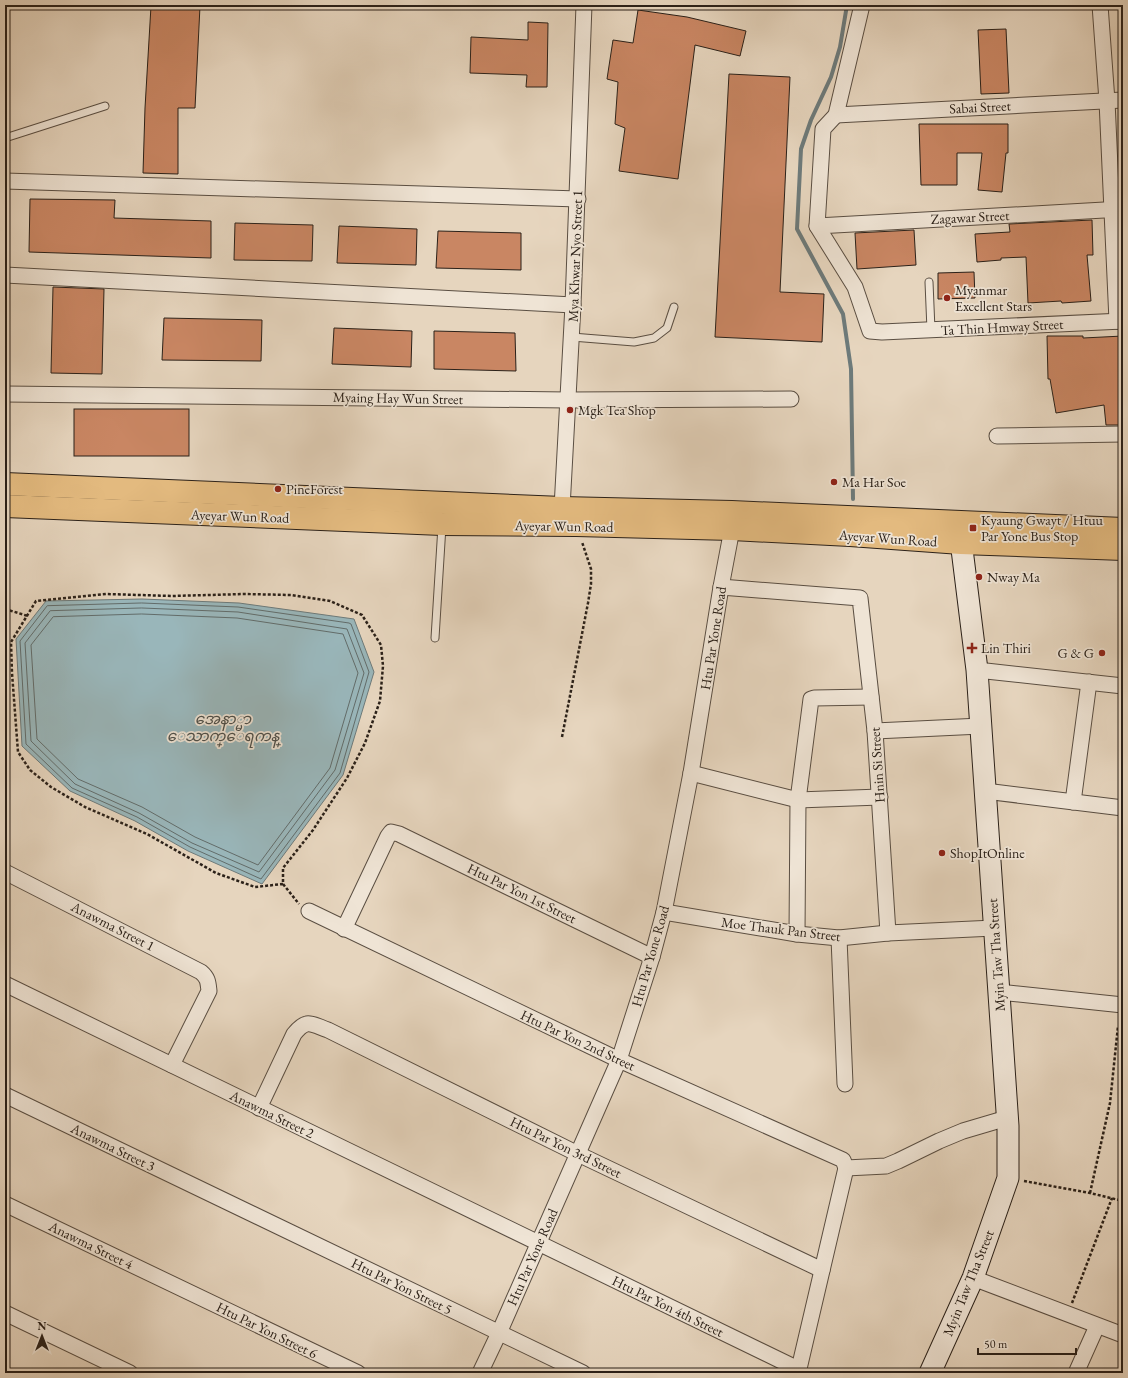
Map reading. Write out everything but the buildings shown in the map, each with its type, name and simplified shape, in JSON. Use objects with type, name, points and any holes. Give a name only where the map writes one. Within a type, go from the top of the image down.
[{"type":"main road","name":"Ayeyar Wun Road","points":[[5,484],[567,519],[732,521],[960,533],[1123,549]]},
{"type":"main road","name":"Ayeyar Wun Road","points":[[5,506],[442,524],[567,519]]},
{"type":"main road","name":"Ayeyar Wun Road","points":[[960,533],[1123,529]]},
{"type":"main road","name":"Myin Taw Tha Street","points":[[930,1373],[973,1278],[1008,1178],[1007,1118],[977,670],[960,533]]},
{"type":"street","name":"Mya Khwar Nyo Street 1","points":[[567,519],[568,400],[578,198],[584,5]]},
{"type":"street","points":[[818,226],[823,129],[836,115],[862,5]]},
{"type":"street","points":[[1100,5],[1107,100],[1118,209],[1120,321]]},
{"type":"street","name":"Sabai Street","points":[[836,115],[1123,100]]},
{"type":"street","points":[[5,181],[578,198]]},
{"type":"street","name":"Zagawar Street","points":[[818,226],[1118,209]]},
{"type":"street","name":"Ta Thin Hmway Street","points":[[818,226],[855,287],[870,331],[882,332],[1120,321]]},
{"type":"street","points":[[5,275],[573,305]]},
{"type":"street","name":"Myaing Hay Wun Street","points":[[5,394],[568,400],[791,399]]},
{"type":"street","points":[[997,436],[1123,434]]},
{"type":"street","name":"Htu Par Yone Road","points":[[480,1373],[619,1060],[652,957],[664,912],[691,774],[732,521]]},
{"type":"street","name":"Hnin Si Street","points":[[721,587],[860,598],[875,731],[888,933]]},
{"type":"street","points":[[977,670],[1123,686]]},
{"type":"street","points":[[1073,802],[1089,682]]},
{"type":"street","points":[[797,934],[798,800],[811,699],[871,697]]},
{"type":"street","points":[[875,731],[980,726]]},
{"type":"street","points":[[691,774],[798,800],[880,797]]},
{"type":"street","points":[[985,791],[1123,808]]},
{"type":"street","name":"Htu Par Yon 1st Street","points":[[344,929],[388,836],[392,832],[399,834],[652,957]]},
{"type":"street","name":"Anawma Street 1","points":[[5,872],[201,972],[206,976],[208,981],[208,991],[172,1065]]},
{"type":"street","name":"Htu Par Yon 2nd Street","points":[[309,911],[619,1060],[843,1160],[846,1168]]},
{"type":"street","name":"Moe Thauk Pan Street","points":[[664,912],[797,934],[839,938],[888,933],[994,928]]},
{"type":"street","points":[[839,938],[845,1084]]},
{"type":"street","name":"Anawma Street 2","points":[[5,984],[538,1243]]},
{"type":"street","points":[[999,992],[1123,1005]]},
{"type":"street","name":"Htu Par Yon 3rd Street","points":[[259,1108],[294,1034],[301,1026],[310,1024],[328,1030],[578,1154],[822,1270]]},
{"type":"street","name":"Anawma Street 3","points":[[5,1095],[499,1333]]},
{"type":"street","points":[[798,1371],[846,1168],[886,1166],[898,1162],[939,1141],[963,1131],[1007,1118]]},
{"type":"street","name":"Anawma Street 4","points":[[5,1204],[177,1286]]},
{"type":"street","name":"Htu Par Yon 4th Street","points":[[538,1243],[798,1371]]},
{"type":"street","points":[[973,1278],[1123,1335]]},
{"type":"street","name":"Htu Par Yon Street 6","points":[[177,1286],[358,1373]]},
{"type":"street","points":[[5,1313],[130,1373]]},
{"type":"street","points":[[1076,1373],[1097,1326]]},
{"type":"street","points":[[499,1333],[583,1373]]},
{"type":"lane","points":[[5,138],[105,106]]},
{"type":"lane","points":[[929,282],[931,330]]},
{"type":"lane","points":[[572,337],[634,342],[654,338],[667,328],[674,307]]},
{"type":"lane","points":[[434,638],[442,524]]},
{"type":"path","points":[[562,737],[591,584],[591,569],[567,519]]},
{"type":"path","points":[[283,884],[255,887],[216,873],[147,834],[85,807],[51,787],[30,770],[18,752],[12,680],[12,642],[36,601],[106,594],[172,596],[245,594],[291,595],[330,601],[362,615],[381,645],[383,666],[380,701],[365,743],[347,778],[313,830],[283,868],[283,884],[300,905],[309,911]]},
{"type":"path","points":[[5,609],[28,616]]},
{"type":"path","points":[[1090,1193],[1110,1103],[1118,1026],[1123,1027]]},
{"type":"path","points":[[1008,1178],[1090,1193],[1123,1201]]},
{"type":"path","points":[[1067,1314],[1112,1198]]},
{"type":"water","name":"အေနာ္မာ ေသာက္ေရကန္","points":[[142,599],[239,603],[354,619],[374,672],[343,775],[262,884],[188,851],[135,821],[70,791],[22,746],[16,639],[46,601]]},
{"type":"waterway","points":[[847,5],[840,47],[831,77],[811,120],[801,149],[797,229],[843,314],[851,369],[853,499]]},
{"type":"place","name":"Myanmar Excellent Stars","points":[[947,298]]},
{"type":"place","name":"Mgk Tea Shop","points":[[570,410]]},
{"type":"place","name":"Ma Har Soe","points":[[834,482]]},
{"type":"place","name":"PineForest","points":[[278,489]]},
{"type":"place","name":"Kyaung Gwayt / Htuu Par Yone Bus Stop","points":[[973,528]]},
{"type":"place","name":"Nway Ma","points":[[979,577]]},
{"type":"place","name":"Lin Thiri","points":[[972,648]]},
{"type":"place","name":"G & G","points":[[1102,653]]},
{"type":"place","name":"ShopItOnline","points":[[942,853]]}]
